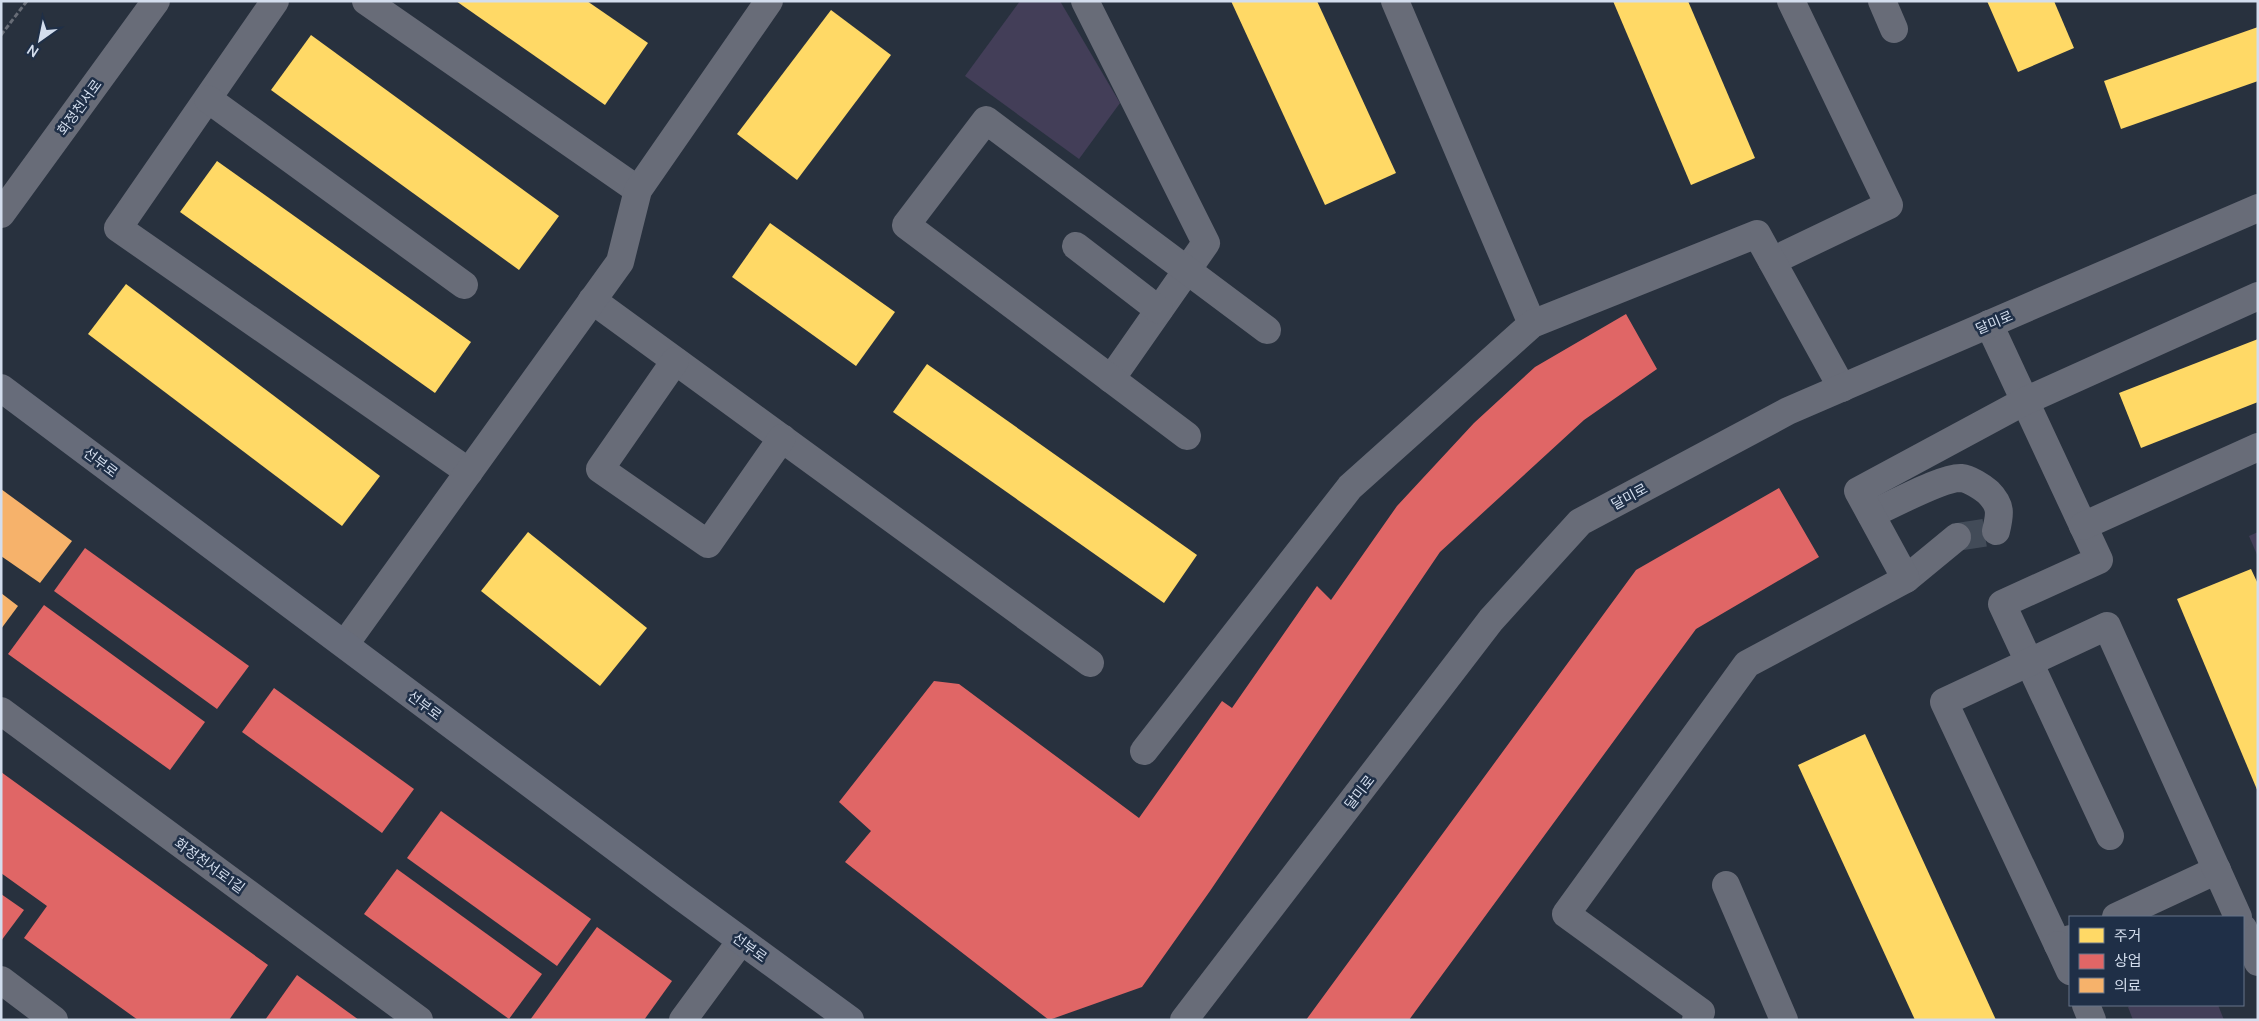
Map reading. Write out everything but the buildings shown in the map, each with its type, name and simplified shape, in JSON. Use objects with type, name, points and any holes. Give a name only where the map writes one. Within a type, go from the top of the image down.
[{"type":"main road","name":"선부로","points":[[1,388],[850,1020]]},
{"type":"street","name":"화정천서로","points":[[1,214],[156,1]]},
{"type":"street","points":[[275,1],[118,228],[469,472]]},
{"type":"street","points":[[366,1],[638,190]]},
{"type":"street","points":[[345,644],[620,262],[638,190],[769,1]]},
{"type":"street","points":[[1085,1],[1206,243],[1111,379]]},
{"type":"street","points":[[1395,1],[1532,324]]},
{"type":"street","points":[[1772,261],[1889,205],[1791,1]]},
{"type":"street","points":[[1882,1],[1894,29]]},
{"type":"street","points":[[208,99],[464,285]]},
{"type":"street","points":[[1187,436],[906,225],[986,120],[1266,330]]},
{"type":"street","name":"달미로","points":[[1184,1020],[1491,620],[1580,522],[1788,411],[2258,208]]},
{"type":"street","points":[[1144,751],[1350,487],[1532,324],[1757,234],[1842,388]]},
{"type":"street","points":[[1076,246],[1159,310]]},
{"type":"street","points":[[1906,579],[1858,491],[2025,401],[2258,296]]},
{"type":"street","points":[[592,300],[1090,663]]},
{"type":"street","points":[[1989,324],[2099,560],[2002,604],[2110,836]]},
{"type":"street","points":[[675,360],[600,469],[708,544],[782,438]]},
{"type":"street","points":[[2083,526],[2258,447]]},
{"type":"street","points":[[1871,514],[1948,480],[1962,478],[1987,491],[1998,503],[2000,516],[1996,531]]},
{"type":"street","points":[[1696,1020],[1701,1012],[1566,914],[1746,664],[1906,579],[1957,537]]},
{"type":"street","points":[[2069,966],[2064,942],[1944,702],[2107,626],[2238,916]]},
{"type":"street","name":"화정천서로1길","points":[[1,711],[419,1020]]},
{"type":"street","points":[[2118,916],[2217,870]]},
{"type":"street","points":[[1726,885],[1784,1020]]},
{"type":"street","points":[[2244,930],[2258,962]]},
{"type":"street","points":[[683,1020],[741,940]]},
{"type":"street","points":[[1,980],[54,1020]]},
{"type":"street","points":[[2086,1006],[2092,1020]]},
{"type":"path","points":[[1,35],[27,1]]},
{"type":"shaded area","points":[[1020,1],[1060,1],[1120,103],[1079,159],[965,76]]},
{"type":"shaded area","points":[[2258,532],[2258,557],[2249,536]]},
{"type":"shaded area","points":[[2218,1006],[2224,1020],[2133,1020],[2128,1007]]},
{"type":"tunnel","points":[[1957,537],[1996,531]]}]
